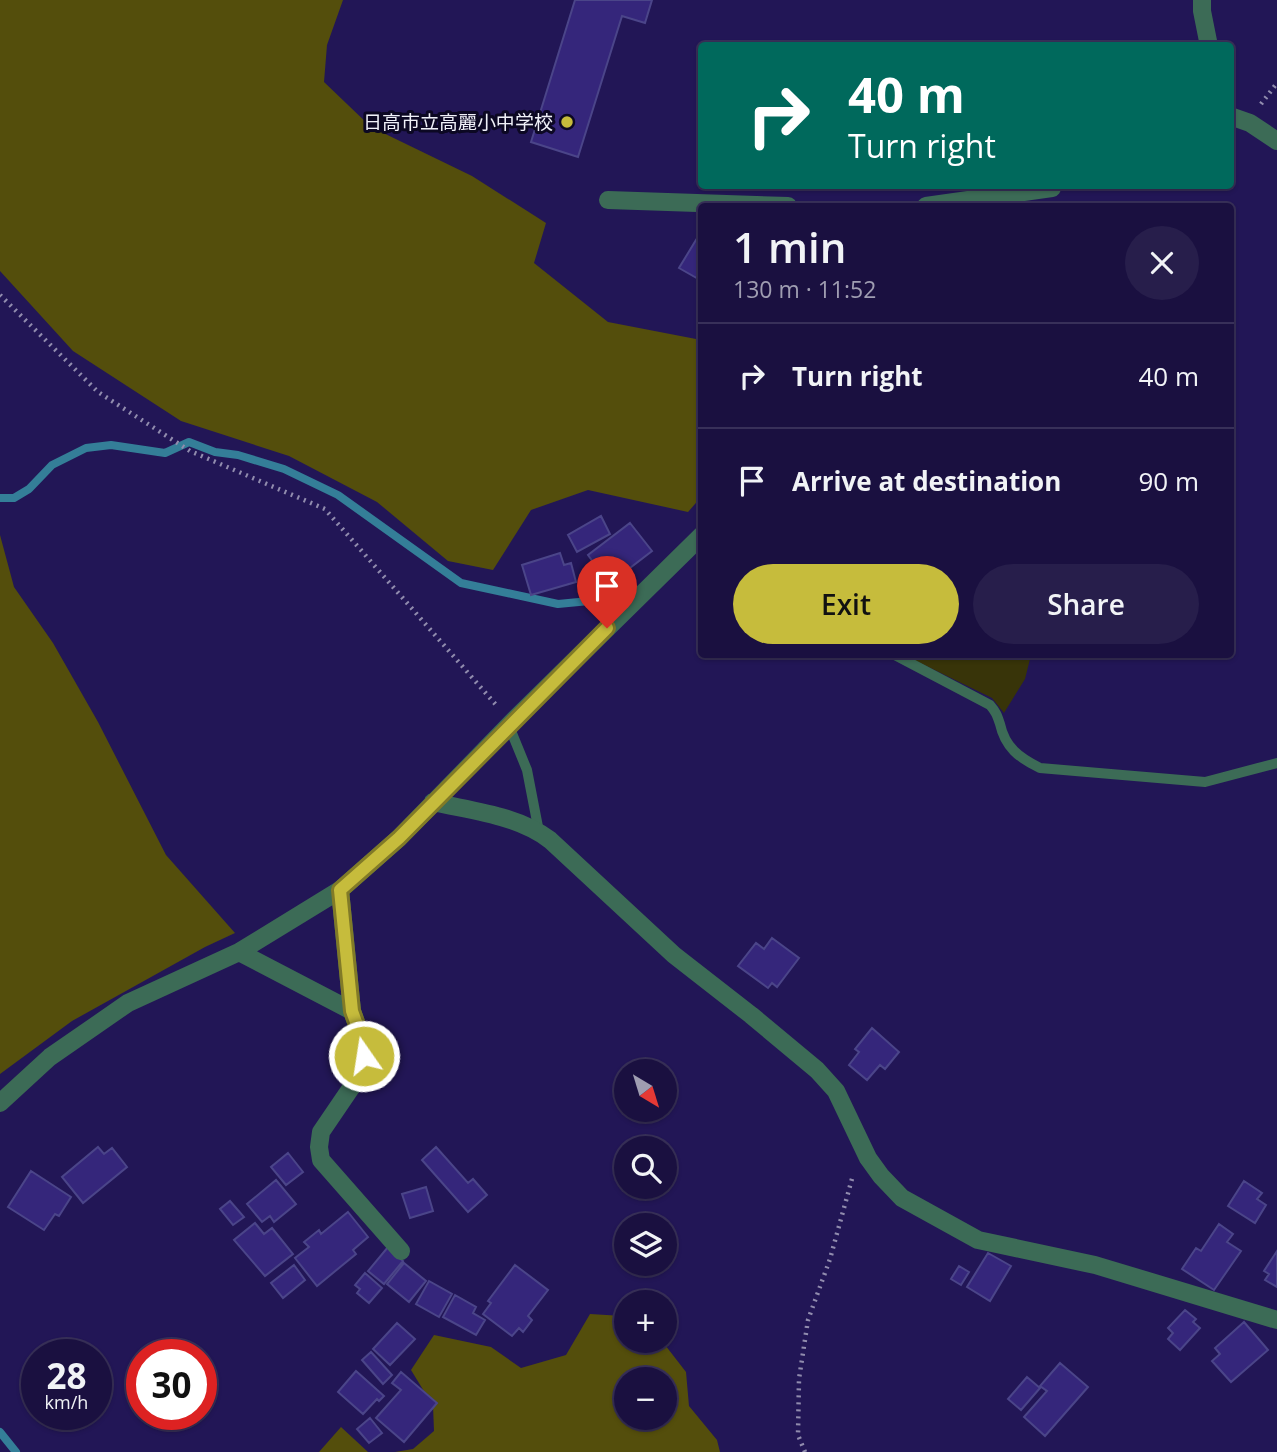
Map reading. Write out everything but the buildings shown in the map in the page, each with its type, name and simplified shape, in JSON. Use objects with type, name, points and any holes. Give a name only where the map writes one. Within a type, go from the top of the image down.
[{"type":"street","points":[[1202,0],[1208,42]]},
{"type":"street","points":[[1234,117],[1250,123],[1277,141]]},
{"type":"street","points":[[946,203],[1041,189]]},
{"type":"street","points":[[1037,203],[1052,189]]},
{"type":"street","points":[[608,200],[698,203]]},
{"type":"street","points":[[0,1103],[50,1057],[128,1003],[239,952],[340,890],[399,838],[510,724],[698,539]]},
{"type":"street","points":[[433,802],[503,817],[539,832],[674,955],[817,1070],[836,1091],[860,1141],[881,1176],[902,1198],[978,1240],[1095,1265],[1277,1320]]},
{"type":"street","points":[[340,890],[352,1011],[361,1036],[364,1056],[355,1082],[321,1132],[318,1147],[321,1160],[401,1251]]},
{"type":"street","points":[[239,952],[352,1011]]},
{"type":"lane","points":[[901,658],[990,705],[998,714],[1007,745],[1022,760],[1040,768],[1205,782],[1277,763]]},
{"type":"lane","points":[[510,724],[527,770],[539,832]]},
{"type":"path","points":[[0,295],[98,391],[190,451],[325,509],[510,724]]},
{"type":"path","points":[[805,1452],[798,1435],[799,1379],[808,1320],[830,1259],[860,1141]]},
{"type":"shaded area","points":[[0,0],[343,0],[327,45],[324,82],[371,127],[472,176],[546,223],[534,263],[608,322],[698,341],[698,501],[688,512],[588,490],[531,510],[493,570],[448,561],[377,502],[289,456],[181,421],[73,351],[0,271]]},
{"type":"shaded area","points":[[0,535],[14,587],[53,643],[98,722],[166,855],[235,933],[72,1021],[0,1074]]},
{"type":"shaded area","points":[[910,658],[1030,658],[1025,679],[1004,713],[992,698]]},
{"type":"shaded area","points":[[590,1314],[614,1315],[614,1353],[671,1353],[686,1372],[689,1406],[717,1440],[720,1452],[395,1452],[413,1449],[434,1431],[433,1406],[411,1370],[434,1335],[491,1347],[521,1368],[566,1355]]},
{"type":"shaded area","points":[[341,1427],[368,1452],[319,1452]]},
{"type":"waterway","points":[[0,498],[14,498],[29,489],[52,465],[86,448],[111,445],[165,453],[189,442],[215,452],[238,455],[284,469],[338,495],[461,583],[558,604],[610,599]]},
{"type":"waterway","points":[[0,1432],[16,1452]]},
{"type":"place","name":"日高市立高麗小中学校","points":[[567,122]]},
{"type":"route","points":[[364,1056],[361,1036],[352,1011],[340,890],[399,838],[607,628]]}]
